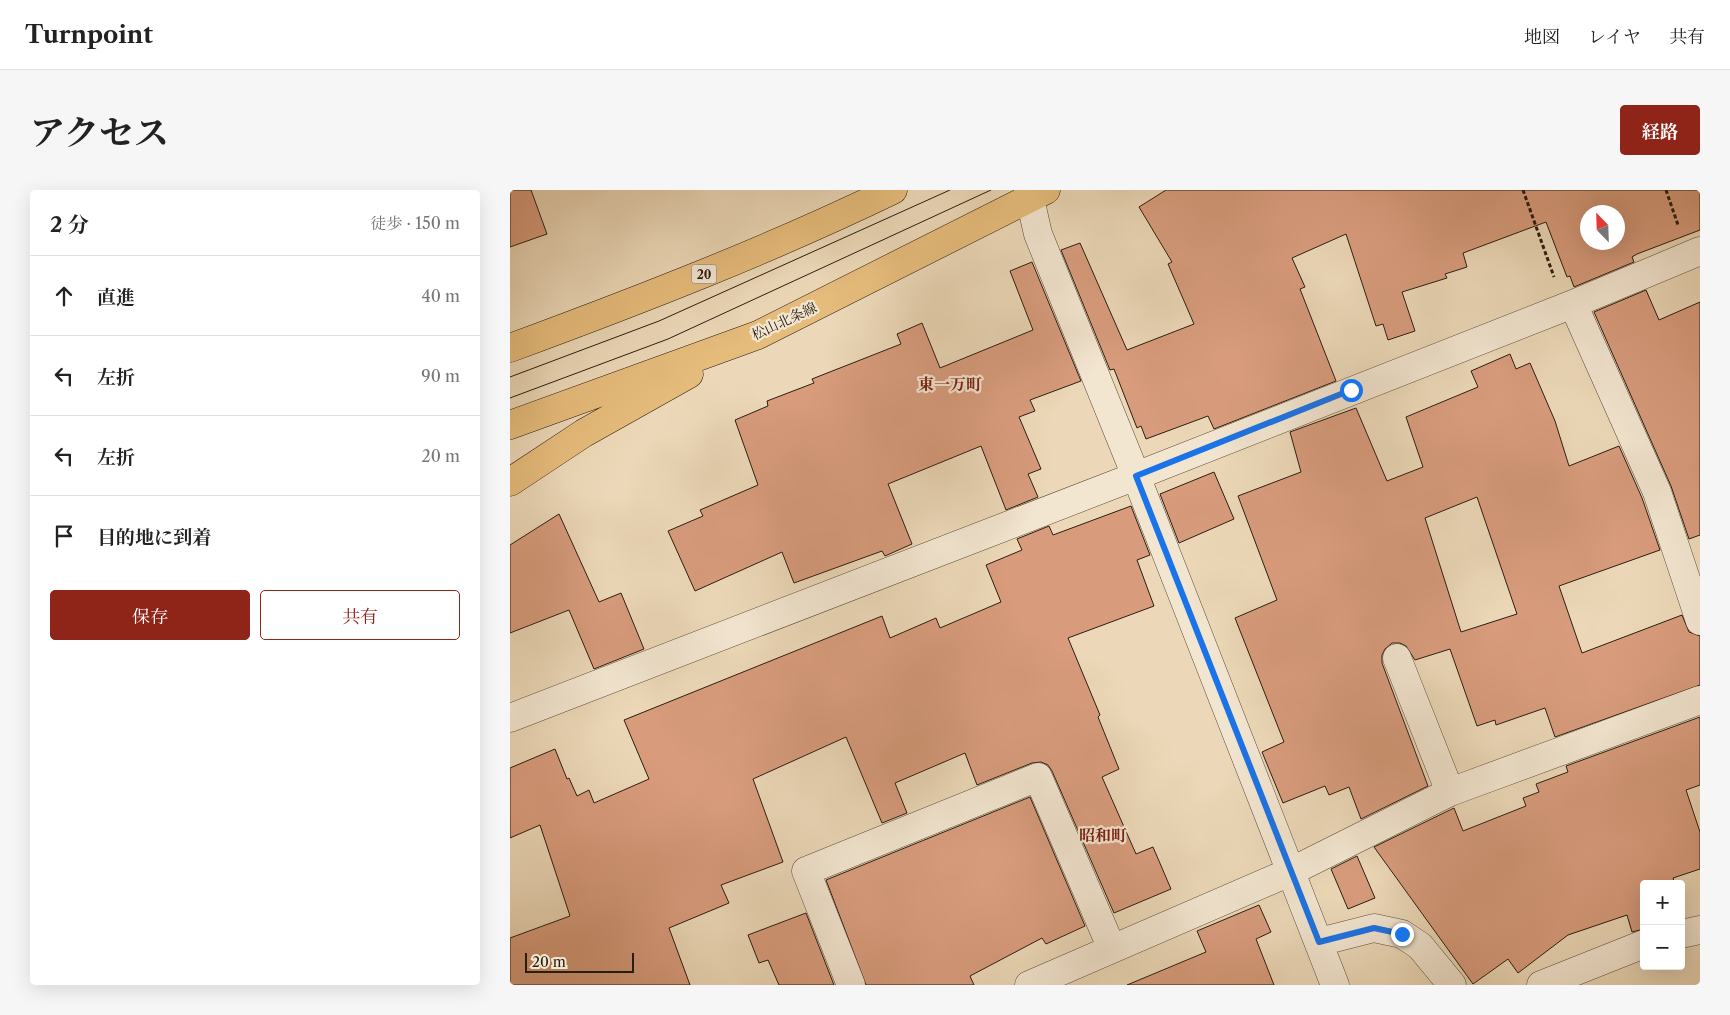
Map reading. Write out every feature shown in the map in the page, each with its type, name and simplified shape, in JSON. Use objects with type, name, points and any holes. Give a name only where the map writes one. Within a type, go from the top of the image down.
[{"type":"main road","name":"20","points":[[510,348],[667,290],[841,215],[893,190]]},
{"type":"main road","name":"松山北条線","points":[[510,425],[758,335],[1035,193]]},
{"type":"main road","points":[[510,482],[584,433],[758,335]]},
{"type":"street","points":[[1035,193],[1038,234],[1136,476],[1335,985]]},
{"type":"street","points":[[510,718],[1136,476],[1569,305],[1700,251]]},
{"type":"street","points":[[1569,305],[1657,492],[1700,621]]},
{"type":"street","points":[[1397,658],[1450,792]]},
{"type":"street","points":[[1029,985],[1290,872],[1450,792],[1700,700]]},
{"type":"street","points":[[851,985],[806,871],[1038,777],[1112,949]]},
{"type":"street","points":[[1319,942],[1374,928],[1402,934],[1420,946],[1452,985]]},
{"type":"street","points":[[1685,933],[1700,930]]},
{"type":"street","points":[[1542,985],[1640,946]]},
{"type":"path","points":[[1523,190],[1569,305]]},
{"type":"building","points":[[510,190],[531,190],[547,234],[510,247]]},
{"type":"building","points":[[1166,190],[1700,190],[1700,230],[1637,254],[1632,257],[1634,262],[1574,287],[1570,276],[1567,277],[1546,222],[1463,253],[1467,267],[1445,274],[1447,278],[1402,292],[1415,331],[1388,340],[1383,324],[1376,326],[1346,234],[1292,258],[1305,287],[1300,289],[1336,381],[1214,429],[1208,416],[1146,439],[1141,426],[1137,428],[1114,369],[1110,370],[1061,250],[1080,243],[1127,350],[1194,324],[1168,264],[1172,262],[1139,207]]},
{"type":"building","points":[[1032,262],[1081,381],[1030,400],[1035,411],[1019,417],[1041,469],[1028,474],[1038,497],[1006,510],[981,446],[888,484],[912,544],[885,556],[882,551],[794,583],[782,552],[695,591],[668,531],[703,516],[700,510],[758,485],[735,420],[768,406],[767,401],[814,383],[812,379],[901,344],[897,334],[922,323],[940,368],[1033,330],[1010,271]]},
{"type":"building","points":[[1646,290],[1659,320],[1700,302],[1700,535],[1689,539],[1671,486],[1594,312]]},
{"type":"building","points":[[1510,354],[1516,369],[1530,363],[1555,421],[1569,466],[1619,446],[1642,498],[1660,550],[1559,586],[1582,653],[1682,615],[1689,632],[1700,636],[1700,685],[1555,737],[1545,708],[1496,725],[1495,720],[1477,726],[1450,649],[1415,660],[1406,646],[1400,643],[1392,643],[1385,649],[1382,655],[1382,663],[1428,786],[1361,819],[1349,787],[1329,795],[1325,786],[1283,803],[1262,752],[1284,742],[1235,618],[1277,600],[1238,496],[1301,472],[1290,432],[1356,408],[1387,481],[1423,467],[1406,417],[1478,387],[1471,371]],"holes":[[[1477,497],[1517,614],[1461,632],[1425,518]]]},
{"type":"building","points":[[1214,472],[1234,519],[1179,543],[1160,494]]},
{"type":"building","points":[[1131,506],[1150,555],[1137,560],[1154,606],[1068,638],[1100,715],[1098,717],[1119,769],[1102,777],[1136,854],[1153,847],[1171,889],[1114,913],[1052,771],[1048,765],[1041,762],[1032,763],[977,785],[965,753],[895,783],[907,813],[882,823],[846,737],[753,779],[783,862],[721,885],[729,903],[669,928],[690,985],[510,985],[510,938],[570,916],[540,825],[510,838],[510,768],[555,749],[567,779],[569,778],[577,796],[589,790],[594,803],[649,779],[624,720],[882,616],[890,638],[936,618],[940,628],[1001,602],[986,565],[1022,550],[1017,539],[1049,526],[1053,535]]},
{"type":"building","points":[[559,514],[599,602],[621,593],[644,649],[594,669],[569,610],[510,633],[510,545]]},
{"type":"building","points":[[1700,717],[1700,785],[1686,790],[1700,832],[1700,869],[1673,878],[1674,880],[1640,880],[1640,930],[1632,932],[1627,915],[1568,935],[1518,973],[1508,959],[1473,984],[1374,847],[1454,808],[1463,831],[1526,806],[1523,798],[1539,792],[1536,784],[1568,772],[1566,766]]},
{"type":"building","points":[[1030,797],[1085,926],[1046,944],[1042,938],[970,976],[974,985],[866,985],[826,880]]},
{"type":"building","points":[[1357,856],[1375,898],[1348,909],[1331,869]]},
{"type":"building","points":[[1259,905],[1271,932],[1256,939],[1274,985],[1127,985],[1206,952],[1197,931]]},
{"type":"building","points":[[806,913],[834,985],[779,985],[768,960],[759,963],[748,935]]},
{"type":"tram line","points":[[510,377],[659,321],[950,190]]},
{"type":"tram line","points":[[510,398],[668,339],[991,190]]},
{"type":"district","name":"東一万町","points":[[950,384]]},
{"type":"district","name":"昭和町","points":[[1103,835]]},
{"type":"route","points":[[1351,390],[1136,476],[1319,942],[1374,928],[1402,934]]}]
